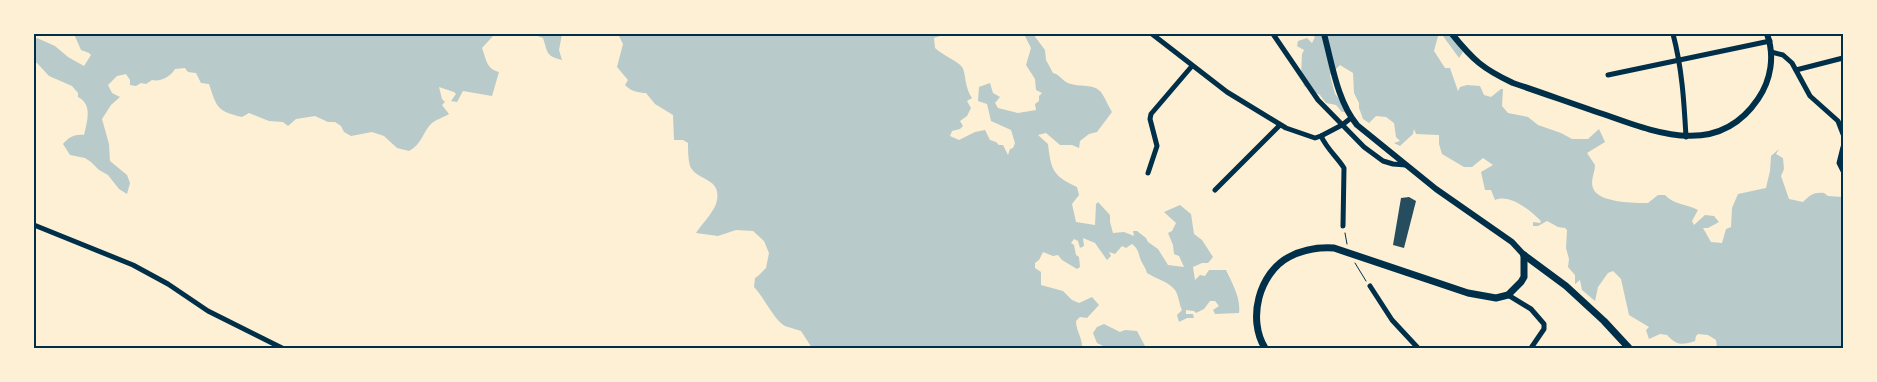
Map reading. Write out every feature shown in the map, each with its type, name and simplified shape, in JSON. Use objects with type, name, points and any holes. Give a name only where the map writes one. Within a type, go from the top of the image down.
[{"type":"main road","points":[[1265,348],[1257,331],[1256,315],[1265,283],[1276,268],[1288,258],[1306,250],[1323,247],[1334,248],[1488,298],[1508,295],[1521,282],[1524,277],[1524,255]]},
{"type":"main road","points":[[1524,255],[1566,286],[1604,321],[1629,348]]},
{"type":"street","points":[[1152,34],[1226,92],[1280,125],[1315,138],[1342,125],[1351,118]]},
{"type":"street","points":[[1273,34],[1298,67],[1318,100],[1364,147],[1383,161],[1406,166]]},
{"type":"street","points":[[1324,34],[1337,82],[1351,118],[1366,134],[1406,166],[1512,242],[1524,255]]},
{"type":"street","points":[[1452,34],[1475,61],[1492,73],[1513,83],[1649,130],[1686,137],[1724,129],[1752,107],[1764,90],[1770,74],[1771,52],[1769,37],[1608,76]]},
{"type":"street","points":[[1673,34],[1680,60],[1684,89],[1686,137]]},
{"type":"street","points":[[1771,52],[1783,55],[1792,63],[1810,96],[1838,121],[1843,134]]},
{"type":"street","points":[[1796,70],[1843,58]]},
{"type":"street","points":[[1148,173],[1157,146],[1150,119],[1151,114],[1192,66]]},
{"type":"street","points":[[1215,190],[1280,125]]},
{"type":"street","points":[[1321,136],[1326,147],[1344,168],[1343,226]]},
{"type":"street","points":[[1843,147],[1839,163],[1843,171]]},
{"type":"street","points":[[34,225],[133,265],[168,284],[208,311],[282,348]]},
{"type":"street","points":[[1370,286],[1392,320],[1418,348]]},
{"type":"street","points":[[1508,295],[1531,309],[1544,324],[1544,329],[1531,348]]},
{"type":"path","points":[[1343,226],[1348,252],[1370,286]]},
{"type":"shaded area","points":[[74,34],[498,34],[493,36],[482,48],[489,66],[499,72],[492,96],[463,91],[457,102],[451,101],[456,94],[439,87],[442,99],[445,102],[442,105],[449,114],[431,124],[417,145],[409,151],[397,148],[384,136],[372,132],[351,136],[344,132],[341,126],[335,122],[328,122],[315,116],[296,119],[288,126],[283,122],[269,121],[249,113],[242,117],[227,113],[216,103],[209,84],[201,83],[196,73],[188,72],[185,68],[175,69],[168,77],[162,80],[152,80],[146,84],[141,83],[136,86],[130,85],[130,80],[126,74],[117,76],[108,85],[112,93],[120,97],[111,105],[102,119],[109,144],[110,161],[127,175],[130,183],[127,194],[119,189],[108,175],[91,162],[85,158],[70,155],[63,144],[72,136],[84,135],[88,114],[86,104],[78,97],[78,93],[72,86],[49,76],[34,62],[34,41],[37,38],[55,46],[68,57],[84,66],[91,55],[81,50]]},
{"type":"shaded area","points":[[532,34],[562,34],[559,50],[562,60],[548,53],[543,38]]},
{"type":"shaded area","points":[[618,34],[946,34],[934,38],[935,48],[962,67],[972,98],[967,101],[971,108],[967,116],[960,121],[963,126],[952,131],[950,136],[959,140],[975,132],[985,130],[990,140],[1003,145],[1008,155],[1015,143],[1011,130],[991,121],[987,104],[978,101],[979,87],[990,83],[993,93],[1000,97],[995,103],[998,108],[1018,113],[1036,110],[1035,104],[1039,101],[1039,96],[1042,93],[1036,90],[1035,79],[1026,65],[1031,48],[1024,34],[1033,34],[1045,50],[1046,60],[1053,73],[1070,84],[1097,89],[1102,93],[1112,112],[1097,132],[1089,134],[1080,141],[1079,148],[1072,145],[1060,145],[1046,133],[1038,135],[1048,144],[1050,160],[1058,175],[1077,187],[1079,195],[1072,204],[1076,222],[1095,225],[1096,204],[1098,202],[1110,215],[1113,233],[1124,232],[1134,236],[1133,231],[1137,231],[1158,249],[1168,265],[1184,267],[1179,256],[1174,254],[1173,245],[1168,233],[1172,231],[1176,223],[1164,212],[1180,205],[1191,214],[1194,234],[1202,240],[1213,257],[1208,263],[1202,263],[1193,267],[1195,280],[1200,275],[1205,276],[1209,270],[1226,270],[1237,296],[1239,313],[1215,314],[1213,310],[1219,306],[1215,301],[1210,301],[1204,309],[1196,313],[1186,310],[1186,314],[1193,314],[1194,318],[1187,318],[1179,322],[1177,315],[1182,310],[1175,290],[1165,282],[1147,273],[1136,247],[1132,244],[1126,248],[1122,246],[1115,254],[1109,252],[1111,256],[1107,260],[1095,243],[1083,238],[1084,246],[1080,248],[1078,241],[1074,239],[1071,243],[1074,245],[1076,255],[1079,257],[1080,267],[1077,269],[1062,260],[1058,255],[1053,256],[1043,252],[1035,263],[1035,268],[1041,272],[1041,285],[1063,291],[1072,300],[1079,303],[1092,297],[1099,305],[1087,318],[1080,317],[1076,321],[1082,348],[812,348],[801,331],[781,323],[754,287],[755,278],[766,268],[769,253],[764,241],[753,231],[736,230],[718,236],[696,233],[716,204],[716,189],[713,184],[693,171],[688,157],[688,143],[683,140],[674,140],[673,115],[655,104],[646,93],[629,89],[625,85],[628,80],[617,67],[623,44]]},
{"type":"shaded area","points":[[1309,34],[1448,34],[1453,36],[1463,52],[1459,58],[1443,36],[1438,36],[1434,51],[1445,68],[1450,68],[1458,91],[1460,87],[1467,85],[1480,86],[1484,95],[1491,97],[1503,89],[1502,106],[1508,113],[1528,117],[1538,125],[1572,139],[1588,139],[1599,129],[1605,142],[1587,153],[1595,165],[1592,182],[1596,193],[1609,199],[1635,203],[1648,203],[1658,195],[1665,195],[1676,203],[1698,210],[1692,221],[1694,225],[1705,215],[1714,216],[1719,222],[1708,228],[1703,228],[1711,242],[1722,243],[1726,229],[1731,227],[1732,208],[1738,194],[1766,188],[1771,156],[1779,149],[1776,154],[1783,158],[1784,169],[1781,176],[1789,199],[1803,202],[1817,193],[1843,197],[1843,348],[1717,348],[1716,340],[1708,335],[1698,334],[1695,341],[1683,344],[1677,343],[1667,335],[1660,334],[1649,339],[1646,330],[1649,327],[1629,315],[1621,279],[1613,271],[1608,273],[1598,287],[1595,301],[1582,290],[1580,280],[1575,284],[1575,275],[1568,267],[1567,230],[1547,221],[1538,226],[1533,226],[1533,222],[1540,223],[1541,221],[1526,208],[1507,199],[1495,200],[1491,190],[1485,190],[1481,172],[1493,165],[1483,158],[1472,167],[1464,167],[1442,154],[1439,135],[1416,134],[1414,129],[1413,134],[1400,146],[1394,143],[1400,141],[1396,137],[1394,123],[1386,117],[1376,116],[1369,123],[1363,119],[1354,93],[1353,73],[1340,65],[1330,75],[1335,94],[1351,111],[1342,112],[1336,105],[1326,103],[1320,95],[1304,86],[1301,75],[1302,54],[1304,50],[1297,46],[1298,41],[1307,38],[1312,43],[1315,37]]},
{"type":"shaded area","points":[[1104,324],[1120,332],[1125,330],[1137,331],[1146,348],[1107,348],[1097,343],[1093,333],[1097,327]]},
{"type":"building","points":[[1409,197],[1416,201],[1404,248],[1393,245],[1401,198]]}]
